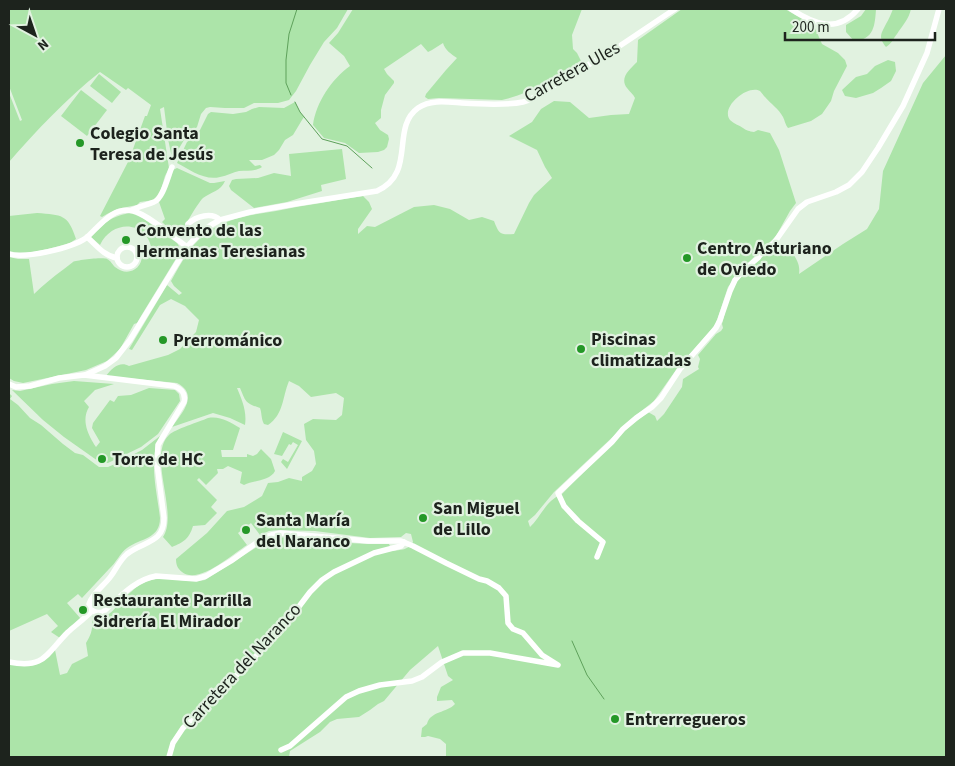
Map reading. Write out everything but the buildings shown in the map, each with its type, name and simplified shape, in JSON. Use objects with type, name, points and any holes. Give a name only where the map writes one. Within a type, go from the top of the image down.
[{"type":"street","name":"Carretera Ules","points":[[84,375],[105,366],[116,358],[130,340],[187,247],[202,231],[220,220],[250,212],[377,191],[388,185],[396,176],[406,128],[410,116],[417,109],[426,104],[440,101],[465,103],[524,102],[614,50],[675,9]]},
{"type":"street","points":[[791,9],[819,23],[832,24],[844,21],[858,9]]},
{"type":"street","points":[[598,557],[603,542],[578,521],[564,506],[558,493],[612,442],[623,429],[661,398],[680,370],[716,328],[735,280],[762,252],[774,243],[798,209],[807,202],[836,192],[849,185],[862,172],[903,106],[926,53],[939,9]]},
{"type":"street","points":[[9,254],[27,256],[74,245],[87,236],[105,218],[160,199],[172,167]]},
{"type":"street","points":[[132,210],[142,214],[187,247]]},
{"type":"street","points":[[188,224],[192,220],[209,216],[216,216],[220,220]]},
{"type":"street","points":[[87,236],[105,254],[117,258]]},
{"type":"street","points":[[9,384],[16,387],[30,386],[59,378],[84,375],[174,386],[182,390],[185,398],[158,445],[157,464],[164,518],[160,534],[155,539],[125,556],[90,599],[89,604],[92,611]]},
{"type":"street","points":[[92,611],[102,612],[142,579],[156,576],[196,579],[206,576],[263,538],[271,535],[290,533],[368,541],[401,541],[500,588],[506,596],[508,623],[513,629],[523,633],[542,655],[558,665],[490,653],[463,654],[442,662],[412,682],[380,685],[346,697],[290,746],[281,750]]},
{"type":"street","name":"Carretera del Naranco","points":[[169,757],[173,743],[183,728],[279,633],[310,592],[322,580],[334,572],[374,553],[402,546],[404,542]]},
{"type":"street","points":[[9,662],[32,664],[46,657],[92,611]]},
{"type":"green space","points":[[9,9],[348,9],[337,28],[324,42],[289,100],[278,103],[254,103],[244,108],[206,108],[201,114],[197,127],[184,140],[178,150],[173,163],[164,107],[160,109],[169,168],[159,196],[154,200],[117,209],[102,217],[100,216],[129,160],[151,105],[128,88],[126,90],[100,72],[52,115],[9,162],[9,93],[20,121],[22,120],[9,86]]},
{"type":"green space","points":[[353,9],[582,9],[572,35],[573,49],[581,61],[533,89],[502,100],[428,99],[425,97],[426,94],[457,58],[447,50],[443,43],[428,52],[421,44],[384,69],[394,83],[385,95],[381,118],[375,123],[380,130],[388,135],[387,147],[378,152],[359,153],[345,143],[324,138],[313,125],[321,100],[331,84],[350,66],[344,56],[329,43],[338,33]]},
{"type":"green space","points":[[682,9],[785,9],[811,24],[815,28],[822,44],[838,53],[845,60],[847,66],[831,101],[822,114],[811,121],[788,128],[779,111],[760,91],[749,91],[732,103],[728,115],[730,120],[748,131],[754,132],[758,130],[770,133],[779,150],[796,203],[776,236],[761,248],[728,287],[716,323],[694,350],[683,360],[654,401],[635,416],[554,492],[528,521],[530,527],[552,500],[561,495],[621,434],[648,412],[655,416],[657,421],[664,414],[682,387],[683,379],[699,369],[700,359],[698,355],[723,328],[722,324],[730,294],[739,279],[751,266],[779,244],[784,243],[799,265],[799,274],[867,229],[879,209],[883,171],[923,83],[946,55],[946,757],[446,757],[446,744],[440,739],[428,736],[421,737],[422,728],[435,714],[455,704],[452,700],[437,701],[441,687],[453,680],[448,676],[438,646],[410,670],[384,701],[359,717],[337,719],[330,722],[320,732],[290,751],[289,757],[9,757],[9,664],[24,666],[55,650],[60,675],[67,673],[72,664],[88,656],[86,643],[92,630],[92,616],[107,616],[121,601],[143,583],[157,579],[205,580],[266,541],[275,538],[296,537],[349,543],[389,544],[392,551],[407,548],[413,542],[411,534],[406,533],[401,537],[370,538],[315,531],[278,530],[260,535],[251,523],[246,527],[244,526],[238,533],[247,545],[216,567],[197,575],[189,575],[179,569],[176,559],[207,533],[227,511],[244,507],[262,496],[268,483],[289,478],[302,481],[302,477],[312,471],[316,464],[314,451],[306,440],[304,424],[313,419],[336,420],[342,415],[344,398],[336,393],[311,397],[299,386],[289,381],[280,411],[268,425],[263,422],[260,408],[249,403],[240,388],[237,388],[245,410],[245,425],[213,413],[172,427],[184,411],[188,399],[184,388],[177,383],[106,376],[119,365],[129,366],[168,355],[180,349],[196,332],[199,320],[185,306],[171,299],[160,305],[132,350],[129,349],[167,285],[179,295],[182,293],[171,281],[185,256],[194,245],[212,229],[238,218],[363,196],[369,202],[372,209],[358,229],[358,234],[367,226],[375,227],[414,207],[434,205],[450,209],[469,220],[482,217],[494,221],[501,233],[514,234],[534,195],[552,178],[537,150],[509,136],[532,122],[541,109],[554,101],[570,102],[589,118],[629,114],[635,98],[624,81],[626,74],[637,62],[638,40]]},
{"type":"green space","points":[[866,9],[876,9],[874,26],[866,38],[854,41],[846,32],[846,25],[861,16]]},
{"type":"green space","points":[[893,9],[911,9],[909,16],[886,47],[881,36]]},
{"type":"green space","points":[[888,60],[895,62],[896,71],[891,81],[873,93],[856,98],[845,96],[842,90],[856,77],[867,74],[875,66]]},
{"type":"green space","points":[[99,74],[121,92],[112,103],[90,86]]},
{"type":"green space","points":[[81,90],[107,110],[87,136],[61,116]]},
{"type":"green space","points":[[295,102],[304,117],[293,135],[285,140],[274,155],[262,160],[249,160],[255,166],[260,165],[262,167],[259,169],[239,171],[214,178],[198,174],[177,163],[187,142],[200,130],[208,114],[211,112],[233,114],[259,107],[284,108]]},
{"type":"green space","points":[[342,149],[346,179],[321,185],[322,191],[287,202],[254,208],[231,190],[229,186],[232,180],[236,179],[258,178],[274,173],[291,176],[289,154]]},
{"type":"green space","points":[[177,168],[210,183],[225,181],[218,189],[200,201],[179,237],[162,222],[165,219],[159,202],[173,170]]},
{"type":"green space","points":[[37,213],[63,217],[70,225],[76,239],[70,243],[39,251],[24,253],[9,251],[9,216]]},
{"type":"green space","points":[[129,213],[140,216],[177,243],[180,250],[120,349],[107,361],[86,370],[23,383],[9,378],[9,257],[29,259],[34,294],[75,261],[105,258],[120,270],[129,272],[137,268],[142,255],[152,252],[144,234],[138,229],[121,227],[113,230],[106,236],[100,245],[91,237],[108,221]]},
{"type":"green space","points":[[74,381],[114,384],[95,390],[84,401],[89,407],[86,427],[96,447],[100,442],[92,428],[93,423],[110,400],[114,402],[118,396],[131,395],[149,388],[175,390],[179,394],[180,401],[158,434],[141,447],[108,463],[102,463],[43,420],[12,390],[20,391]]},
{"type":"green space","points":[[9,393],[12,396],[10,399],[30,418],[75,453],[83,455],[99,467],[108,467],[115,464],[142,450],[160,436],[156,445],[154,465],[160,518],[157,530],[149,537],[125,550],[82,598],[78,594],[67,603],[81,619],[60,638],[51,632],[58,626],[47,614],[9,631]]},
{"type":"green space","points":[[208,418],[221,419],[240,428],[233,450],[221,450],[222,457],[247,457],[247,454],[253,456],[261,449],[271,459],[275,471],[266,479],[244,485],[240,483],[242,472],[228,466],[223,469],[217,469],[218,473],[206,485],[199,478],[197,480],[217,500],[211,507],[217,513],[205,525],[193,526],[185,540],[172,547],[163,537],[167,527],[168,514],[161,456],[163,444],[172,433]]},
{"type":"green space","points":[[283,432],[302,441],[287,469],[281,462],[283,459],[288,462],[298,445],[293,442],[291,445],[289,444],[282,456],[274,454]]},
{"type":"waterway","points":[[291,95],[286,83],[286,60],[289,34],[297,9]]},
{"type":"waterway","points":[[295,102],[300,112],[322,139],[347,146],[372,168]]},
{"type":"waterway","points":[[572,641],[587,675],[604,699]]},
{"type":"place","name":"Colegio Santa Teresa de Jesús","points":[[80,143]]},
{"type":"place","name":"Convento de las Hermanas Teresianas","points":[[126,240]]},
{"type":"place","name":"Centro Asturiano de Oviedo","points":[[687,258]]},
{"type":"place","name":"Prerrománico","points":[[163,340]]},
{"type":"place","name":"Piscinas climatizadas","points":[[581,349]]},
{"type":"place","name":"Torre de HC","points":[[102,459]]},
{"type":"place","name":"San Miguel de Lillo","points":[[423,518]]},
{"type":"place","name":"Santa María del Naranco","points":[[246,530]]},
{"type":"place","name":"Restaurante Parrilla Sidrería El Mirador","points":[[83,610]]},
{"type":"place","name":"Entrerregueros","points":[[615,719]]}]
